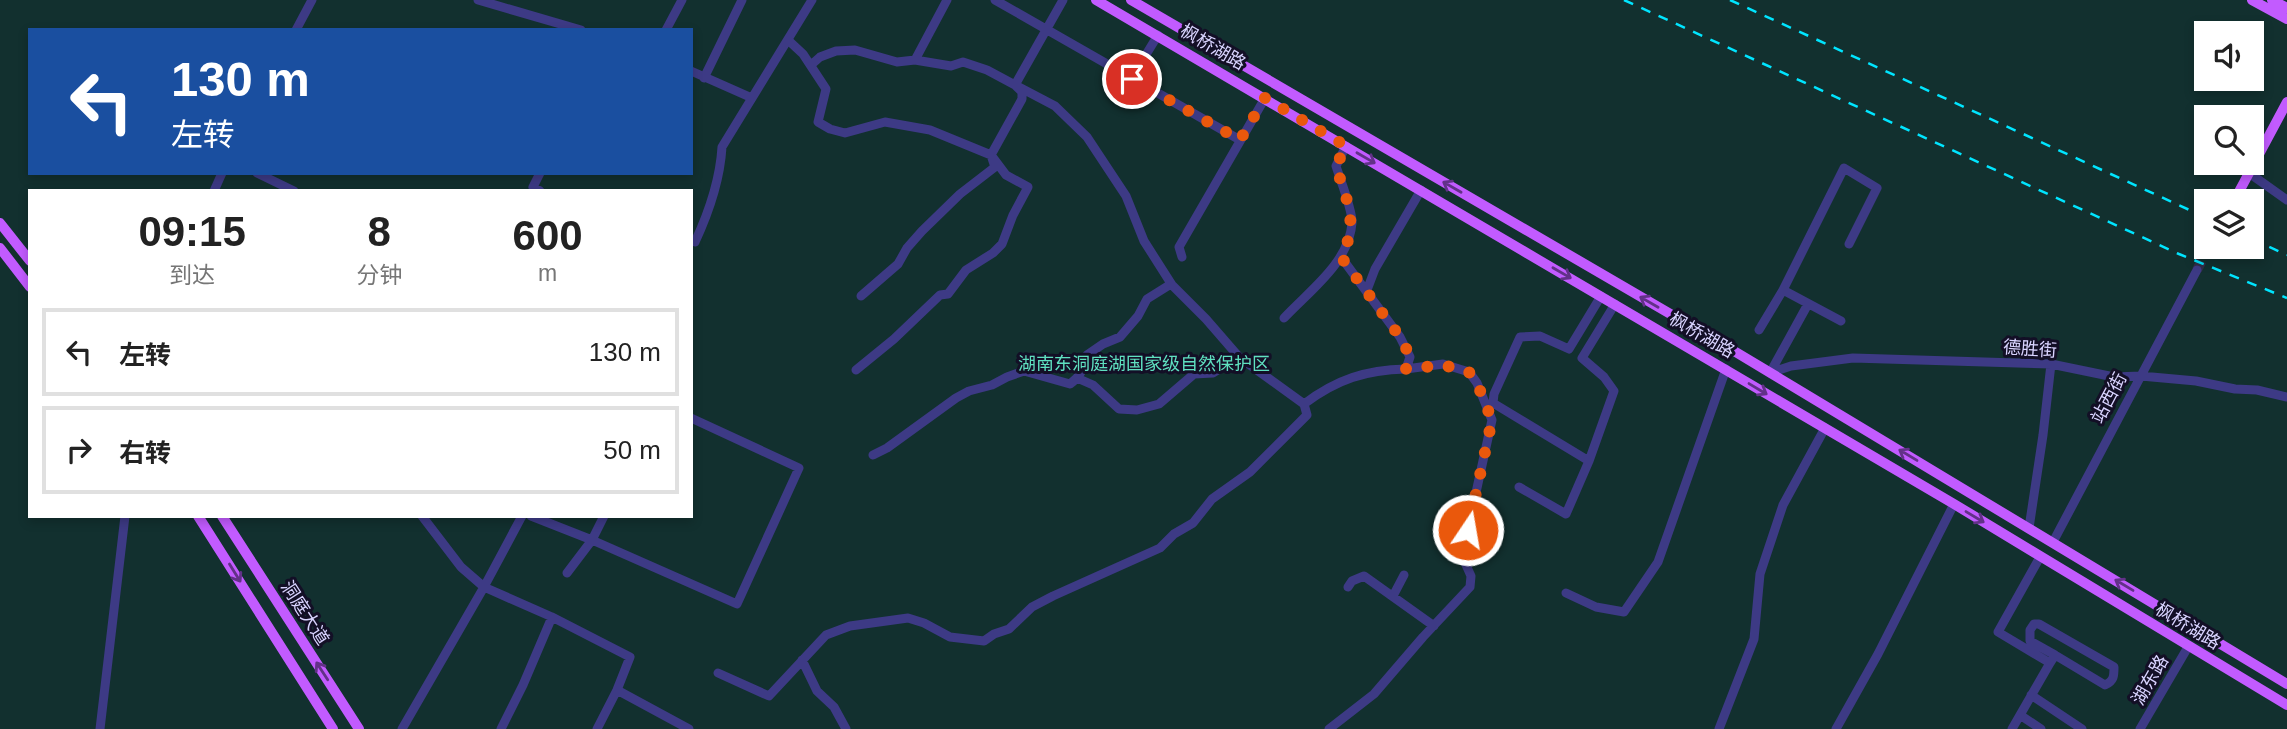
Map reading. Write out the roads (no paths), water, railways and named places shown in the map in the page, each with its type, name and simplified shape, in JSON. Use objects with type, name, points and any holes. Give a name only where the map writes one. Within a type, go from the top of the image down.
[{"type":"main road","name":"枫桥湖路","points":[[1096,0],[1726,369],[2287,705]]},
{"type":"main road","name":"枫桥湖路","points":[[1131,0],[1770,373],[2287,684]]},
{"type":"main road","points":[[2252,0],[2287,19]]},
{"type":"main road","points":[[2272,0],[2287,8]]},
{"type":"main road","points":[[2264,145],[2287,102]]},
{"type":"main road","points":[[0,223],[28,258]]},
{"type":"main road","points":[[0,248],[28,283]]},
{"type":"main road","points":[[199,518],[333,729]]},
{"type":"main road","name":"洞庭大道","points":[[223,518],[359,729]]},
{"type":"street","points":[[297,28],[312,0]]},
{"type":"street","points":[[478,0],[574,28]]},
{"type":"street","points":[[667,28],[682,0]]},
{"type":"street","points":[[704,78],[742,0]]},
{"type":"street","points":[[695,242],[712,202],[721,166],[722,147],[812,0]]},
{"type":"street","points":[[915,60],[947,0]]},
{"type":"street","points":[[995,0],[1240,140]]},
{"type":"street","points":[[1015,85],[1063,0]]},
{"type":"street","points":[[1132,79],[1158,35]]},
{"type":"street","points":[[788,40],[803,54],[826,89],[818,122],[845,133],[885,122],[930,130],[990,155],[1006,175],[1028,187],[1016,207],[1002,244],[966,270],[948,294],[940,295],[894,339],[856,370]]},
{"type":"street","points":[[718,673],[769,696],[826,635],[850,626],[889,619],[908,618],[924,623],[950,638],[984,641],[1009,629],[1032,607],[1160,548],[1174,534],[1193,523],[1212,499],[1260,463],[1307,415],[1304,404],[1239,357],[1171,284],[1144,241],[1126,196],[1087,137],[1055,106],[987,70],[963,62],[951,66],[915,60],[897,62],[855,50],[836,51],[820,57],[811,65]]},
{"type":"street","points":[[693,72],[752,98]]},
{"type":"street","points":[[990,155],[1022,99],[1022,93],[1015,85]]},
{"type":"street","points":[[1182,257],[1179,247],[1265,98]]},
{"type":"street","points":[[1284,318],[1341,257],[1346,248],[1352,221],[1336,166],[1346,146]]},
{"type":"street","points":[[861,296],[898,264],[915,240],[960,194],[995,167],[990,155]]},
{"type":"street","points":[[1759,330],[1783,290],[1844,169],[1877,188],[1849,244]]},
{"type":"street","points":[[261,175],[290,189]]},
{"type":"street","points":[[2252,175],[2287,200]]},
{"type":"street","points":[[1367,290],[1375,270],[1421,190]]},
{"type":"street","points":[[1341,257],[1400,337],[1410,356],[1406,369]]},
{"type":"street","name":"站西街","points":[[2053,542],[2197,270]]},
{"type":"street","points":[[873,455],[900,440],[956,398],[969,391],[992,386],[1007,377],[1024,371],[1070,384],[1085,366],[1087,355],[1103,344],[1121,337],[1138,316],[1147,299],[1171,284]]},
{"type":"street","points":[[1783,290],[1840,321]]},
{"type":"street","points":[[1569,349],[1601,296]]},
{"type":"street","points":[[1584,360],[1582,358],[1615,304]]},
{"type":"street","points":[[1770,373],[1808,304]]},
{"type":"street","points":[[1519,487],[1566,513],[1589,461],[1614,391],[1604,377],[1569,349],[1540,336],[1520,337],[1494,394],[1493,403],[1589,461]]},
{"type":"street","points":[[1077,378],[1093,385],[1119,409],[1137,410],[1159,404],[1194,374],[1213,373],[1239,357]]},
{"type":"street","name":"德胜街","points":[[1770,373],[1791,366],[1853,358],[2051,364],[2113,377],[2141,376],[2196,381],[2287,397]]},
{"type":"street","points":[[2029,528],[2051,364]]},
{"type":"street","points":[[1304,404],[1345,379],[1391,369],[1443,365],[1469,372],[1477,383],[1492,420],[1462,556],[1471,576],[1470,587],[1374,694],[1332,728]]},
{"type":"street","points":[[1566,593],[1596,607],[1624,612],[1643,586],[1658,562],[1726,369]]},
{"type":"street","points":[[536,518],[737,604],[799,468],[693,419]]},
{"type":"street","points":[[1719,729],[1754,639],[1760,574],[1783,505],[1825,428]]},
{"type":"street","points":[[1836,729],[1878,654],[1954,504]]},
{"type":"street","points":[[100,729],[125,518]]},
{"type":"street","points":[[424,518],[461,567],[484,587],[552,617],[630,657],[617,691],[597,729]]},
{"type":"street","points":[[402,729],[521,518]]},
{"type":"street","points":[[568,573],[592,540],[603,518]]},
{"type":"street","points":[[2040,557],[1998,632],[2105,685],[2110,683],[2114,676],[2114,667],[2039,624],[2034,624],[2030,630],[2030,641],[2053,659]]},
{"type":"street","points":[[1393,596],[1404,575]]},
{"type":"street","points":[[1348,587],[1352,581],[1364,576],[1434,626]]},
{"type":"street","points":[[501,729],[552,617]]},
{"type":"street","name":"湖东路","points":[[2140,729],[2188,647]]},
{"type":"street","points":[[2012,729],[2053,659]]},
{"type":"street","points":[[802,660],[817,691],[834,706],[846,729]]},
{"type":"street","points":[[617,691],[689,729]]},
{"type":"street","points":[[2031,695],[2082,729]]},
{"type":"street","points":[[2020,716],[2041,729]]},
{"type":"tunnel","points":[[2197,270],[2203,259]]},
{"type":"railway","points":[[1624,0],[2179,254],[2287,298]]},
{"type":"railway","points":[[1730,0],[2194,212]]},
{"type":"railway","points":[[2264,244],[2287,255]]},
{"type":"park label","name":"湖南东洞庭湖国家级自然保护区","points":[[1144,364]]}]
